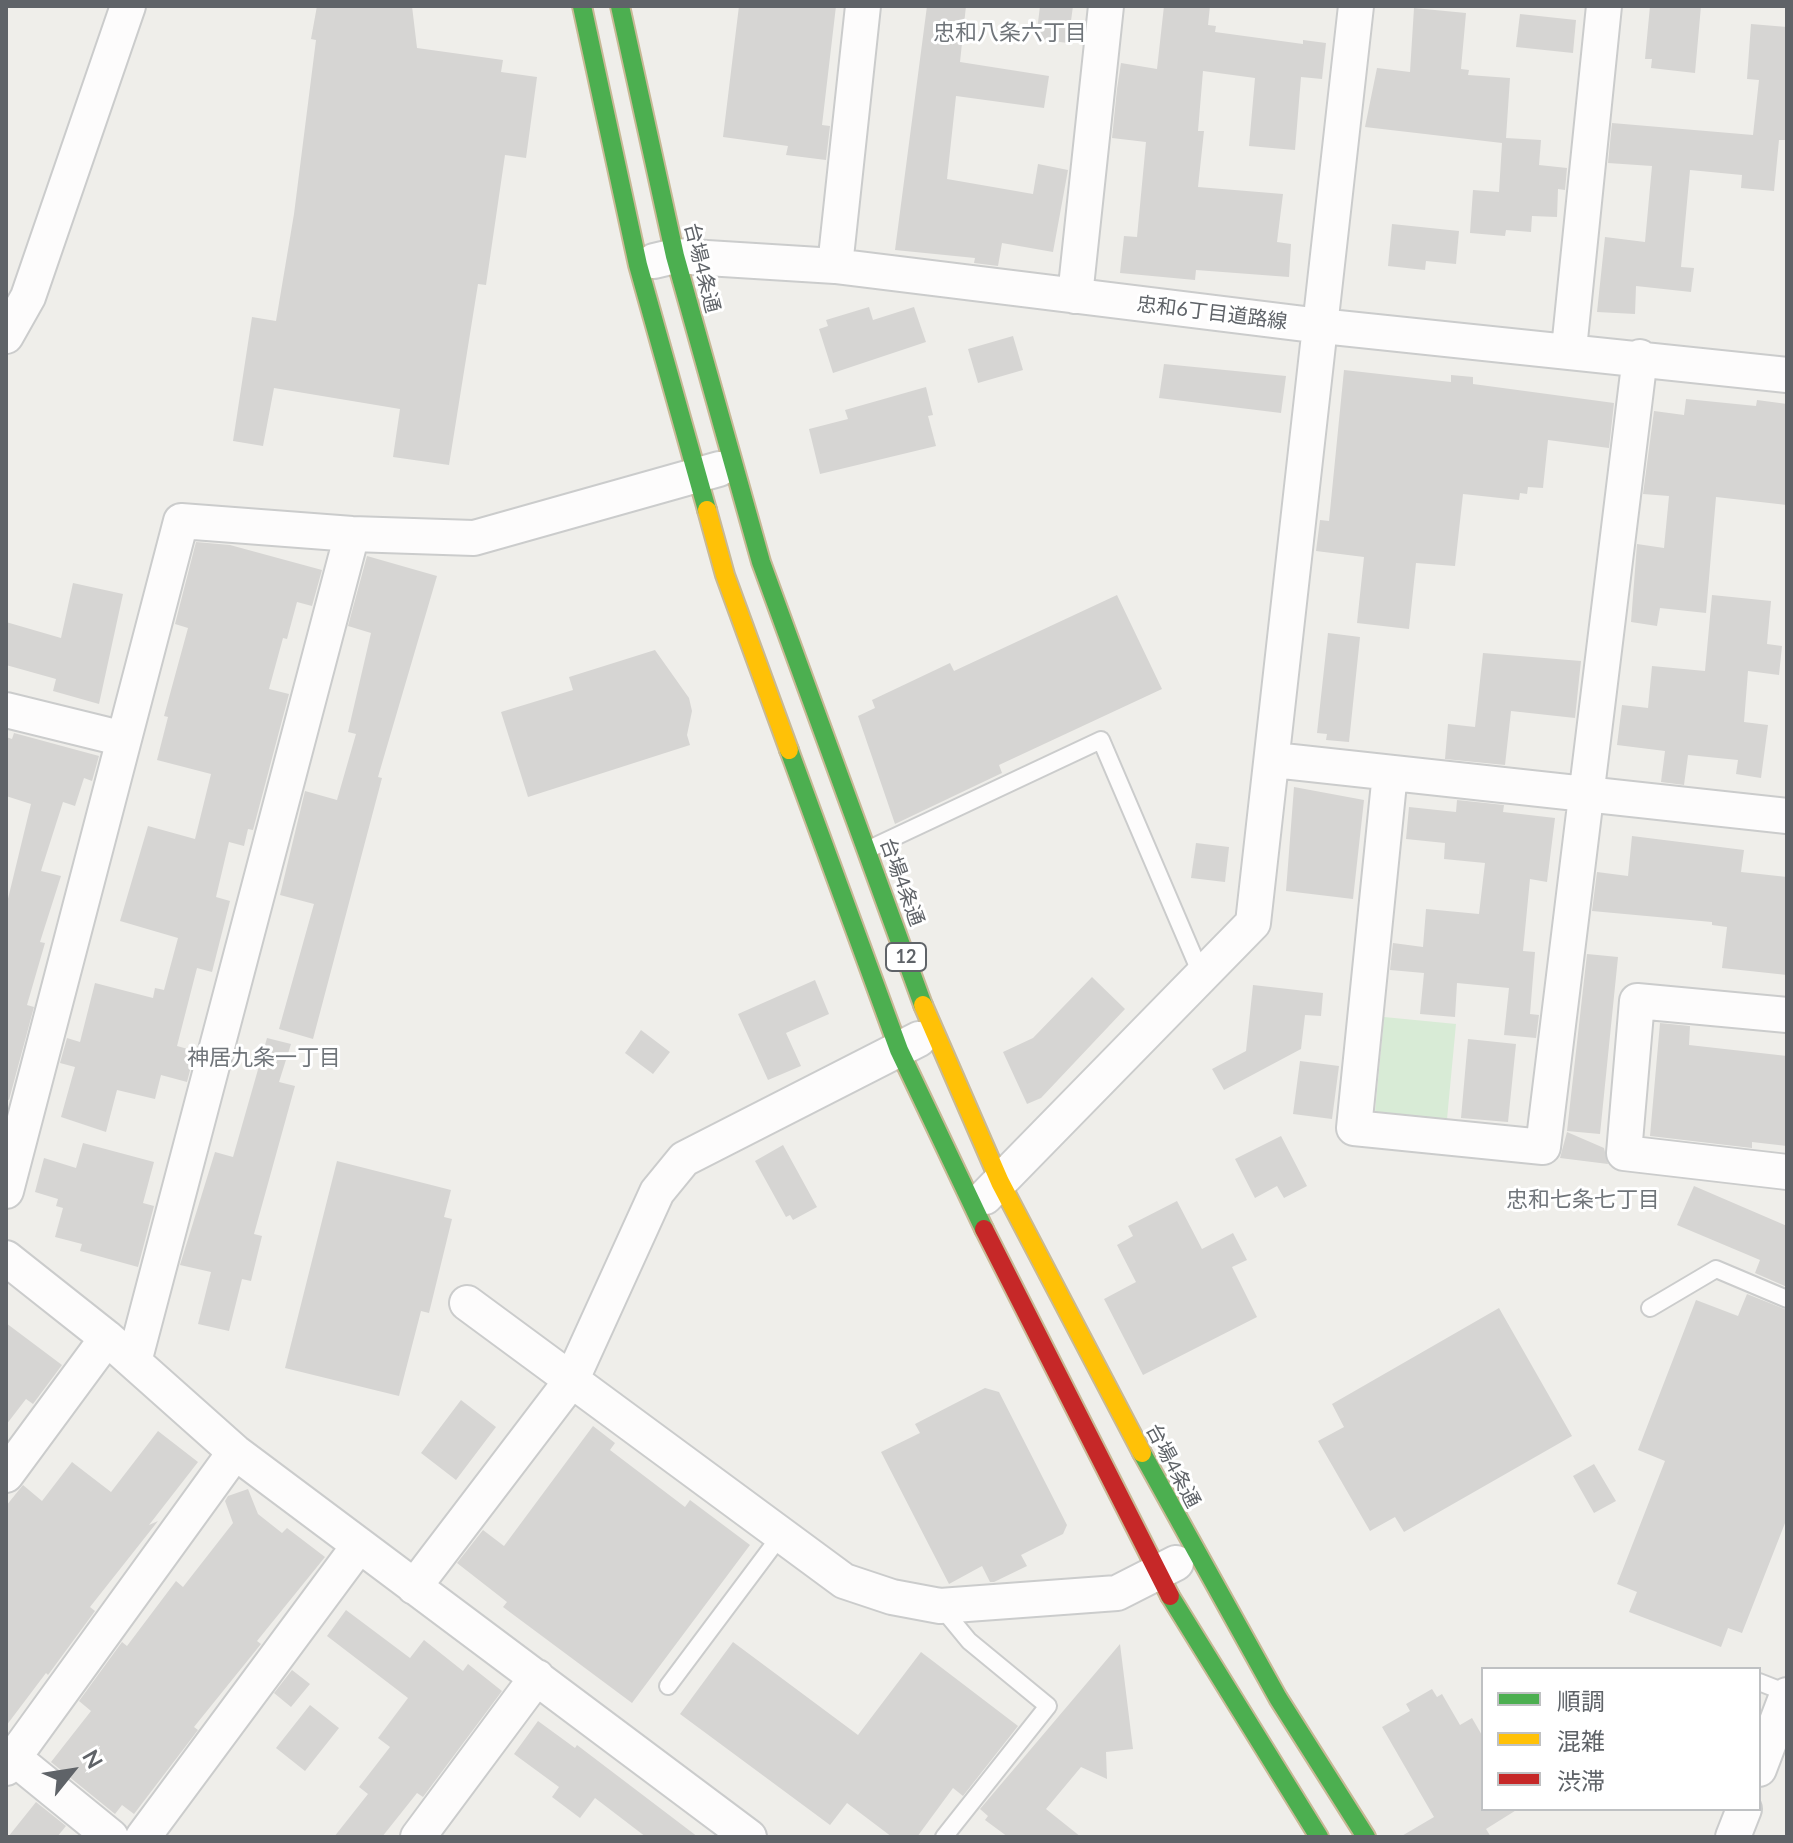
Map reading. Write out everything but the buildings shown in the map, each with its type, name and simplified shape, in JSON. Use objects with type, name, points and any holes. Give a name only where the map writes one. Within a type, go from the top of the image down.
[{"type":"highway","name":"台場4条通","points":[[582,6],[638,265],[725,575],[849,857],[933,1031],[1000,1182],[1194,1552],[1278,1698],[1366,1837]]},
{"type":"highway","name":"台場4条通","points":[[620,6],[675,256],[733,466],[849,857],[899,1050],[974,1209],[1157,1575],[1319,1837]]},
{"type":"street","points":[[6,336],[28,297],[128,6]]},
{"type":"street","points":[[835,266],[863,6]]},
{"type":"street","points":[[1075,296],[1106,6]]},
{"type":"street","points":[[974,1209],[1253,923],[1274,760],[1356,6]]},
{"type":"street","points":[[1569,349],[1604,6]]},
{"type":"street","name":"忠和6丁目道路線","points":[[638,265],[675,256],[835,266],[1321,326],[1569,349],[1787,375]]},
{"type":"street","points":[[1390,773],[1354,1128],[1543,1147],[1640,357]]},
{"type":"street","points":[[6,1191],[181,521],[352,534],[474,538],[733,466]]},
{"type":"street","points":[[134,1362],[352,534]]},
{"type":"street","points":[[6,710],[124,739]]},
{"type":"street","points":[[1274,760],[1787,816]]},
{"type":"street","points":[[1787,1015],[1637,1001],[1624,1153],[1787,1172]]},
{"type":"street","points":[[414,1587],[571,1381],[657,1192],[684,1159],[933,1031]]},
{"type":"street","points":[[6,1258],[107,1338],[235,1452],[749,1837]]},
{"type":"street","points":[[467,1303],[844,1581],[892,1597],[940,1606],[1117,1593],[1157,1575],[1194,1552]]},
{"type":"street","points":[[6,1475],[107,1338]]},
{"type":"street","points":[[111,1837],[10,1763],[235,1452]]},
{"type":"street","points":[[143,1837],[358,1547]]},
{"type":"street","points":[[418,1837],[537,1677]]},
{"type":"street","points":[[1761,1760],[1776,1689]]},
{"type":"street","points":[[1733,1837],[1743,1811]]},
{"type":"lane","points":[[849,857],[1101,740],[1202,976]]},
{"type":"lane","points":[[1650,1308],[1716,1269],[1787,1299]]},
{"type":"lane","points":[[668,1686],[781,1535]]},
{"type":"lane","points":[[940,1606],[969,1641],[1048,1706],[944,1837]]},
{"type":"green space","points":[[1384,1017],[1456,1024],[1447,1119],[1375,1112]]},
{"type":"traffic: fast","points":[[582,6],[638,265],[707,510]]},
{"type":"traffic: fast","points":[[620,6],[675,256],[761,562],[923,1005]]},
{"type":"traffic: fast","points":[[789,750],[899,1050],[984,1229]]},
{"type":"traffic: fast","points":[[1142,1453],[1278,1698],[1366,1837]]},
{"type":"traffic: fast","points":[[1170,1596],[1319,1837]]},
{"type":"traffic: slow","points":[[707,510],[725,575],[789,750]]},
{"type":"traffic: slow","points":[[923,1005],[1000,1182],[1142,1453]]},
{"type":"traffic: jam","points":[[984,1229],[1170,1596]]},
{"type":"district","name":"忠和八条六丁目","points":[[1010,33]]},
{"type":"district","name":"神居九条一丁目","points":[[264,1058]]},
{"type":"district","name":"忠和七条七丁目","points":[[1583,1200]]}]
